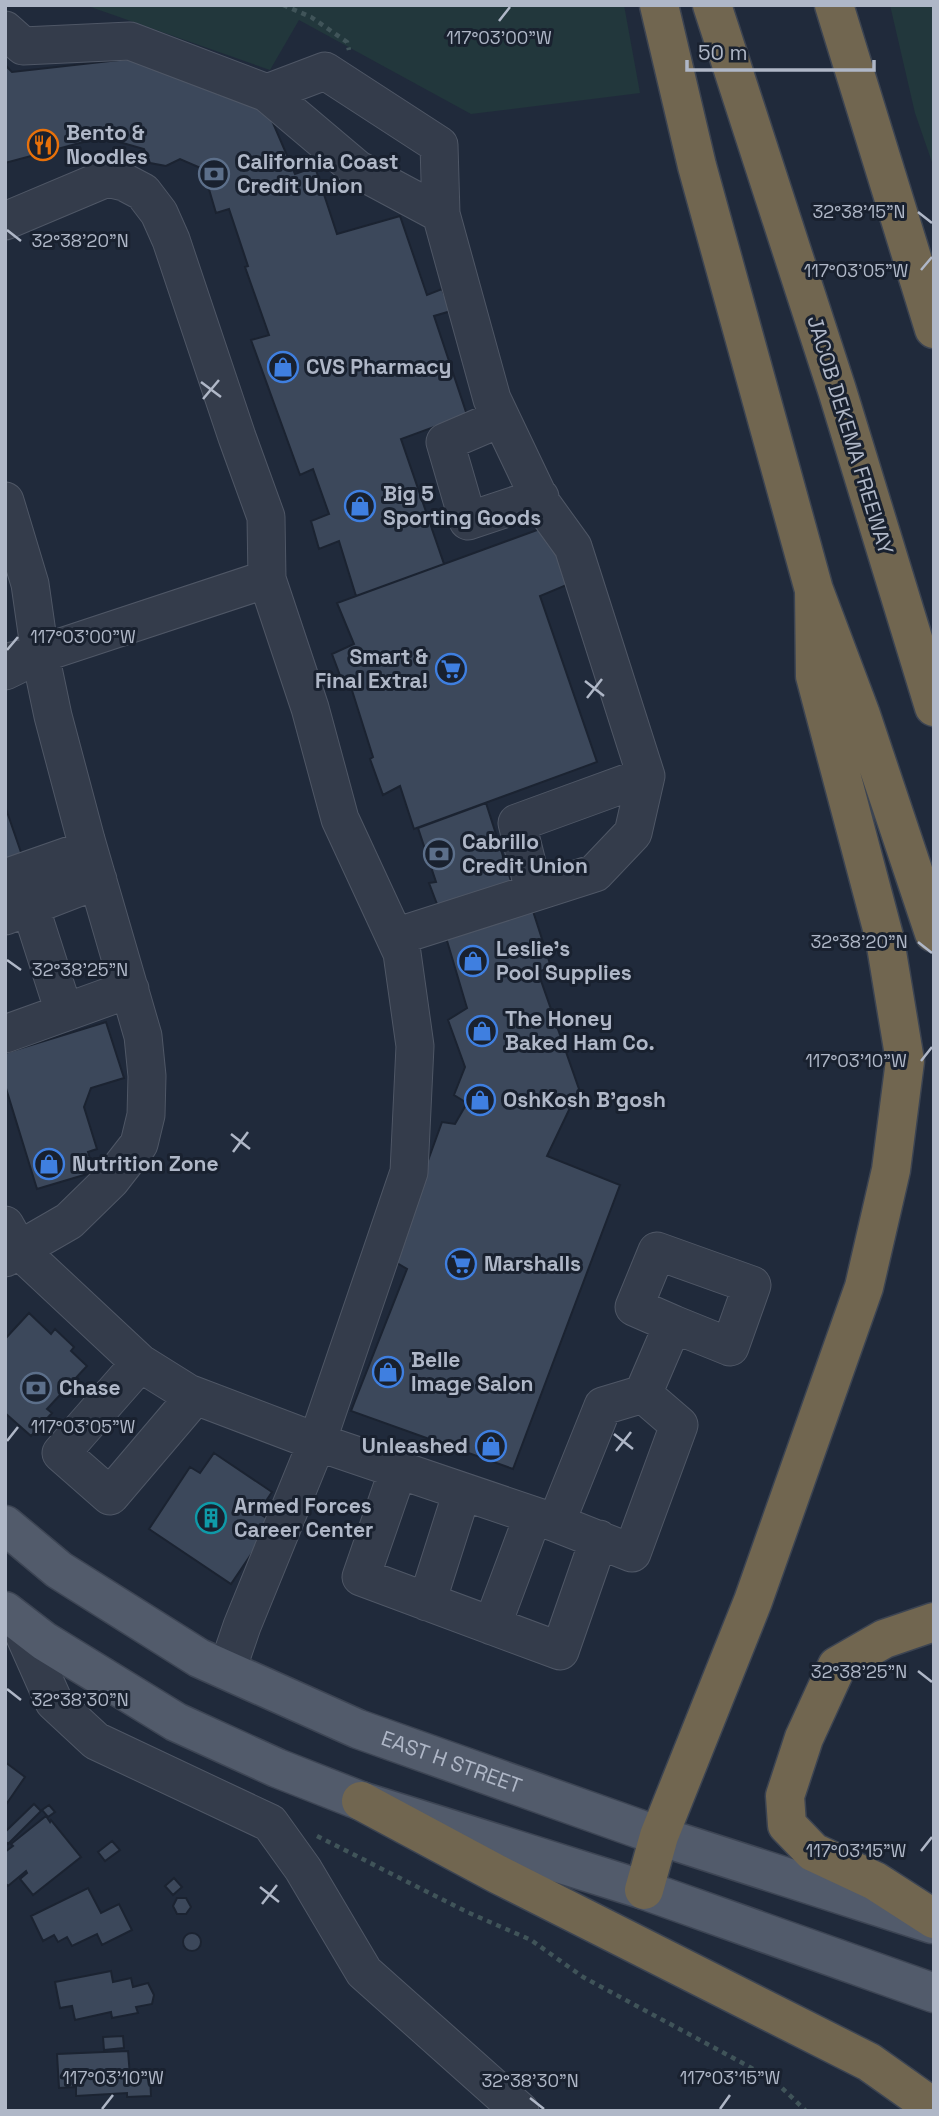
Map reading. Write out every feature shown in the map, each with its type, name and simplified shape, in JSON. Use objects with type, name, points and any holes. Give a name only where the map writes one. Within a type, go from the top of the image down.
[{"type":"highway","points":[[659,5],[697,166],[814,590],[861,715],[934,933]]},
{"type":"highway","name":"JACOB DEKEMA FREEWAY","points":[[712,5],[837,390],[934,707]]},
{"type":"highway","points":[[834,5],[934,329]]},
{"type":"highway","points":[[644,1890],[659,1836],[753,1601],[864,1287],[891,1170],[905,1061],[886,940],[816,676],[814,590]]},
{"type":"highway","points":[[934,1622],[884,1639],[837,1667],[804,1738],[785,1796],[787,1825],[813,1852],[874,1881],[934,1919]]},
{"type":"highway","points":[[361,1801],[497,1874],[869,2062],[934,2108]]},
{"type":"main road","name":"EAST H STREET","points":[[5,1525],[59,1570],[199,1658],[358,1729],[659,1836],[934,1925]]},
{"type":"main road","points":[[12,1616],[44,1641],[176,1722],[277,1768],[361,1801],[644,1890],[934,1993]]},
{"type":"lane","points":[[5,30],[23,46],[130,41],[267,93],[357,169],[441,214]]},
{"type":"lane","points":[[267,93],[326,71],[439,145],[441,214],[492,399],[540,497],[573,547],[646,776],[633,833],[595,873],[394,937]]},
{"type":"lane","points":[[5,221],[107,178],[124,182],[143,192],[159,213],[174,246],[266,517],[267,579],[310,708],[340,819],[402,953],[415,1046],[409,1172],[317,1442],[242,1626],[227,1670]]},
{"type":"lane","points":[[501,418],[445,442],[468,521],[540,497]]},
{"type":"lane","points":[[5,501],[30,584],[23,659],[47,691],[93,865],[143,1036],[146,1076],[146,1115],[139,1144],[111,1180],[69,1221],[10,1244],[139,1363],[195,1396],[632,1553],[679,1425],[643,1394]]},
{"type":"lane","points":[[5,671],[23,659],[267,579]]},
{"type":"lane","points":[[534,891],[517,823],[646,776]]},
{"type":"lane","points":[[22,872],[93,865]]},
{"type":"lane","points":[[64,1012],[18,911],[93,865]]},
{"type":"lane","points":[[5,1034],[130,989]]},
{"type":"lane","points":[[643,1394],[673,1324]]},
{"type":"lane","points":[[139,1363],[61,1453],[110,1496],[195,1396]]},
{"type":"lane","points":[[492,1626],[603,1406],[643,1394]]},
{"type":"lane","points":[[398,1470],[361,1577],[560,1651],[599,1539]]},
{"type":"lane","points":[[427,1602],[462,1492]]},
{"type":"lane","points":[[12,1616],[54,1702],[96,1741],[270,1823],[303,1869],[364,1972],[520,2111]]},
{"type":"path","points":[[309,1832],[467,1912],[531,1940],[583,1977],[748,2066],[780,2086],[806,2111]]},
{"type":"green space","points":[[85,5],[624,5],[640,93],[471,114],[299,20],[270,70]]},
{"type":"green space","points":[[890,5],[934,5],[934,168],[915,113]]},
{"type":"building","points":[[137,58],[267,109],[295,174],[315,167],[337,234],[400,216],[427,295],[442,289],[451,311],[434,316],[467,415],[401,439],[444,564],[356,596],[339,541],[319,549],[311,521],[329,514],[313,469],[300,475],[251,340],[269,335],[245,267],[248,266],[229,209],[216,213],[203,169],[180,159],[166,166],[150,163],[144,149],[102,137],[5,163],[5,65],[12,72]]},
{"type":"building","name":"Smart & Final Extra!","points":[[548,526],[569,584],[540,596],[597,762],[414,829],[400,786],[383,795],[370,759],[373,757],[350,684],[344,686],[332,654],[354,644],[337,603]]},
{"type":"building","points":[[486,803],[511,881],[440,912],[429,883],[436,882],[418,828]]},
{"type":"building","points":[[5,806],[25,864],[5,870]]},
{"type":"building","points":[[532,908],[551,967],[538,972],[579,1089],[547,1156],[620,1185],[513,1469],[351,1411],[407,1269],[392,1260],[442,1122],[455,1124],[467,1103],[454,1095],[465,1067],[448,1020],[467,1008],[445,934]]},
{"type":"building","points":[[106,1022],[124,1078],[91,1088],[84,1107],[97,1149],[88,1152],[94,1172],[37,1189],[5,1085],[5,1053]]},
{"type":"building","name":"Chase","points":[[29,1313],[51,1334],[55,1329],[74,1347],[71,1351],[87,1366],[47,1409],[52,1413],[31,1436],[5,1413],[5,1339]]},
{"type":"building","name":"Armed Forces Career Center","points":[[214,1453],[272,1492],[258,1513],[273,1522],[231,1584],[149,1529],[190,1467],[200,1473]]},
{"type":"building","points":[[5,1762],[25,1777],[5,1806]]},
{"type":"building","points":[[34,1804],[41,1811],[8,1844],[5,1841],[5,1832]]},
{"type":"building","points":[[49,1805],[55,1812],[48,1817],[42,1810]]},
{"type":"building","points":[[46,1816],[81,1857],[33,1895],[20,1879],[26,1871],[8,1886],[5,1883],[5,1852]]},
{"type":"building","points":[[112,1841],[120,1850],[105,1861],[98,1852]]},
{"type":"building","points":[[174,1878],[182,1887],[173,1895],[165,1886]]},
{"type":"building","points":[[88,1888],[101,1913],[119,1904],[132,1930],[102,1945],[97,1934],[72,1946],[67,1937],[58,1942],[54,1935],[43,1941],[31,1916]]},
{"type":"building","points":[[177,1898],[186,1898],[191,1907],[186,1914],[177,1914],[173,1906]]},
{"type":"building","points":[[192,1933],[198,1936],[201,1942],[198,1948],[192,1951],[186,1948],[183,1942],[186,1936]]},
{"type":"building","points":[[111,1971],[113,1982],[131,1978],[133,1987],[148,1983],[154,1995],[152,2004],[136,2007],[138,2013],[112,2018],[111,2012],[75,2020],[72,2006],[60,2008],[55,1982]]},
{"type":"building","points":[[123,2036],[124,2048],[104,2050],[103,2037]]},
{"type":"building","points":[[128,2051],[130,2076],[150,2075],[151,2096],[127,2097],[127,2093],[76,2096],[76,2087],[59,2088],[57,2054]]},
{"type":"place","name":"Bento & Noodles","points":[[43,145]]},
{"type":"place","name":"California Coast Credit Union","points":[[214,174]]},
{"type":"place","name":"CVS Pharmacy","points":[[283,367]]},
{"type":"place","name":"Big 5 Sporting Goods","points":[[360,506]]},
{"type":"place","name":"Smart & Final Extra!","points":[[451,669]]},
{"type":"place","name":"Cabrillo Credit Union","points":[[439,854]]},
{"type":"place","name":"Leslie's Pool Supplies","points":[[473,961]]},
{"type":"place","name":"The Honey Baked Ham Co.","points":[[482,1031]]},
{"type":"place","name":"OshKosh B'gosh","points":[[480,1100]]},
{"type":"place","name":"Nutrition Zone","points":[[49,1164]]},
{"type":"place","name":"Marshalls","points":[[461,1264]]},
{"type":"place","name":"Belle Image Salon","points":[[388,1372]]},
{"type":"place","name":"Chase","points":[[36,1388]]},
{"type":"place","name":"Unleashed","points":[[491,1446]]},
{"type":"place","name":"Armed Forces Career Center","points":[[211,1518]]}]
